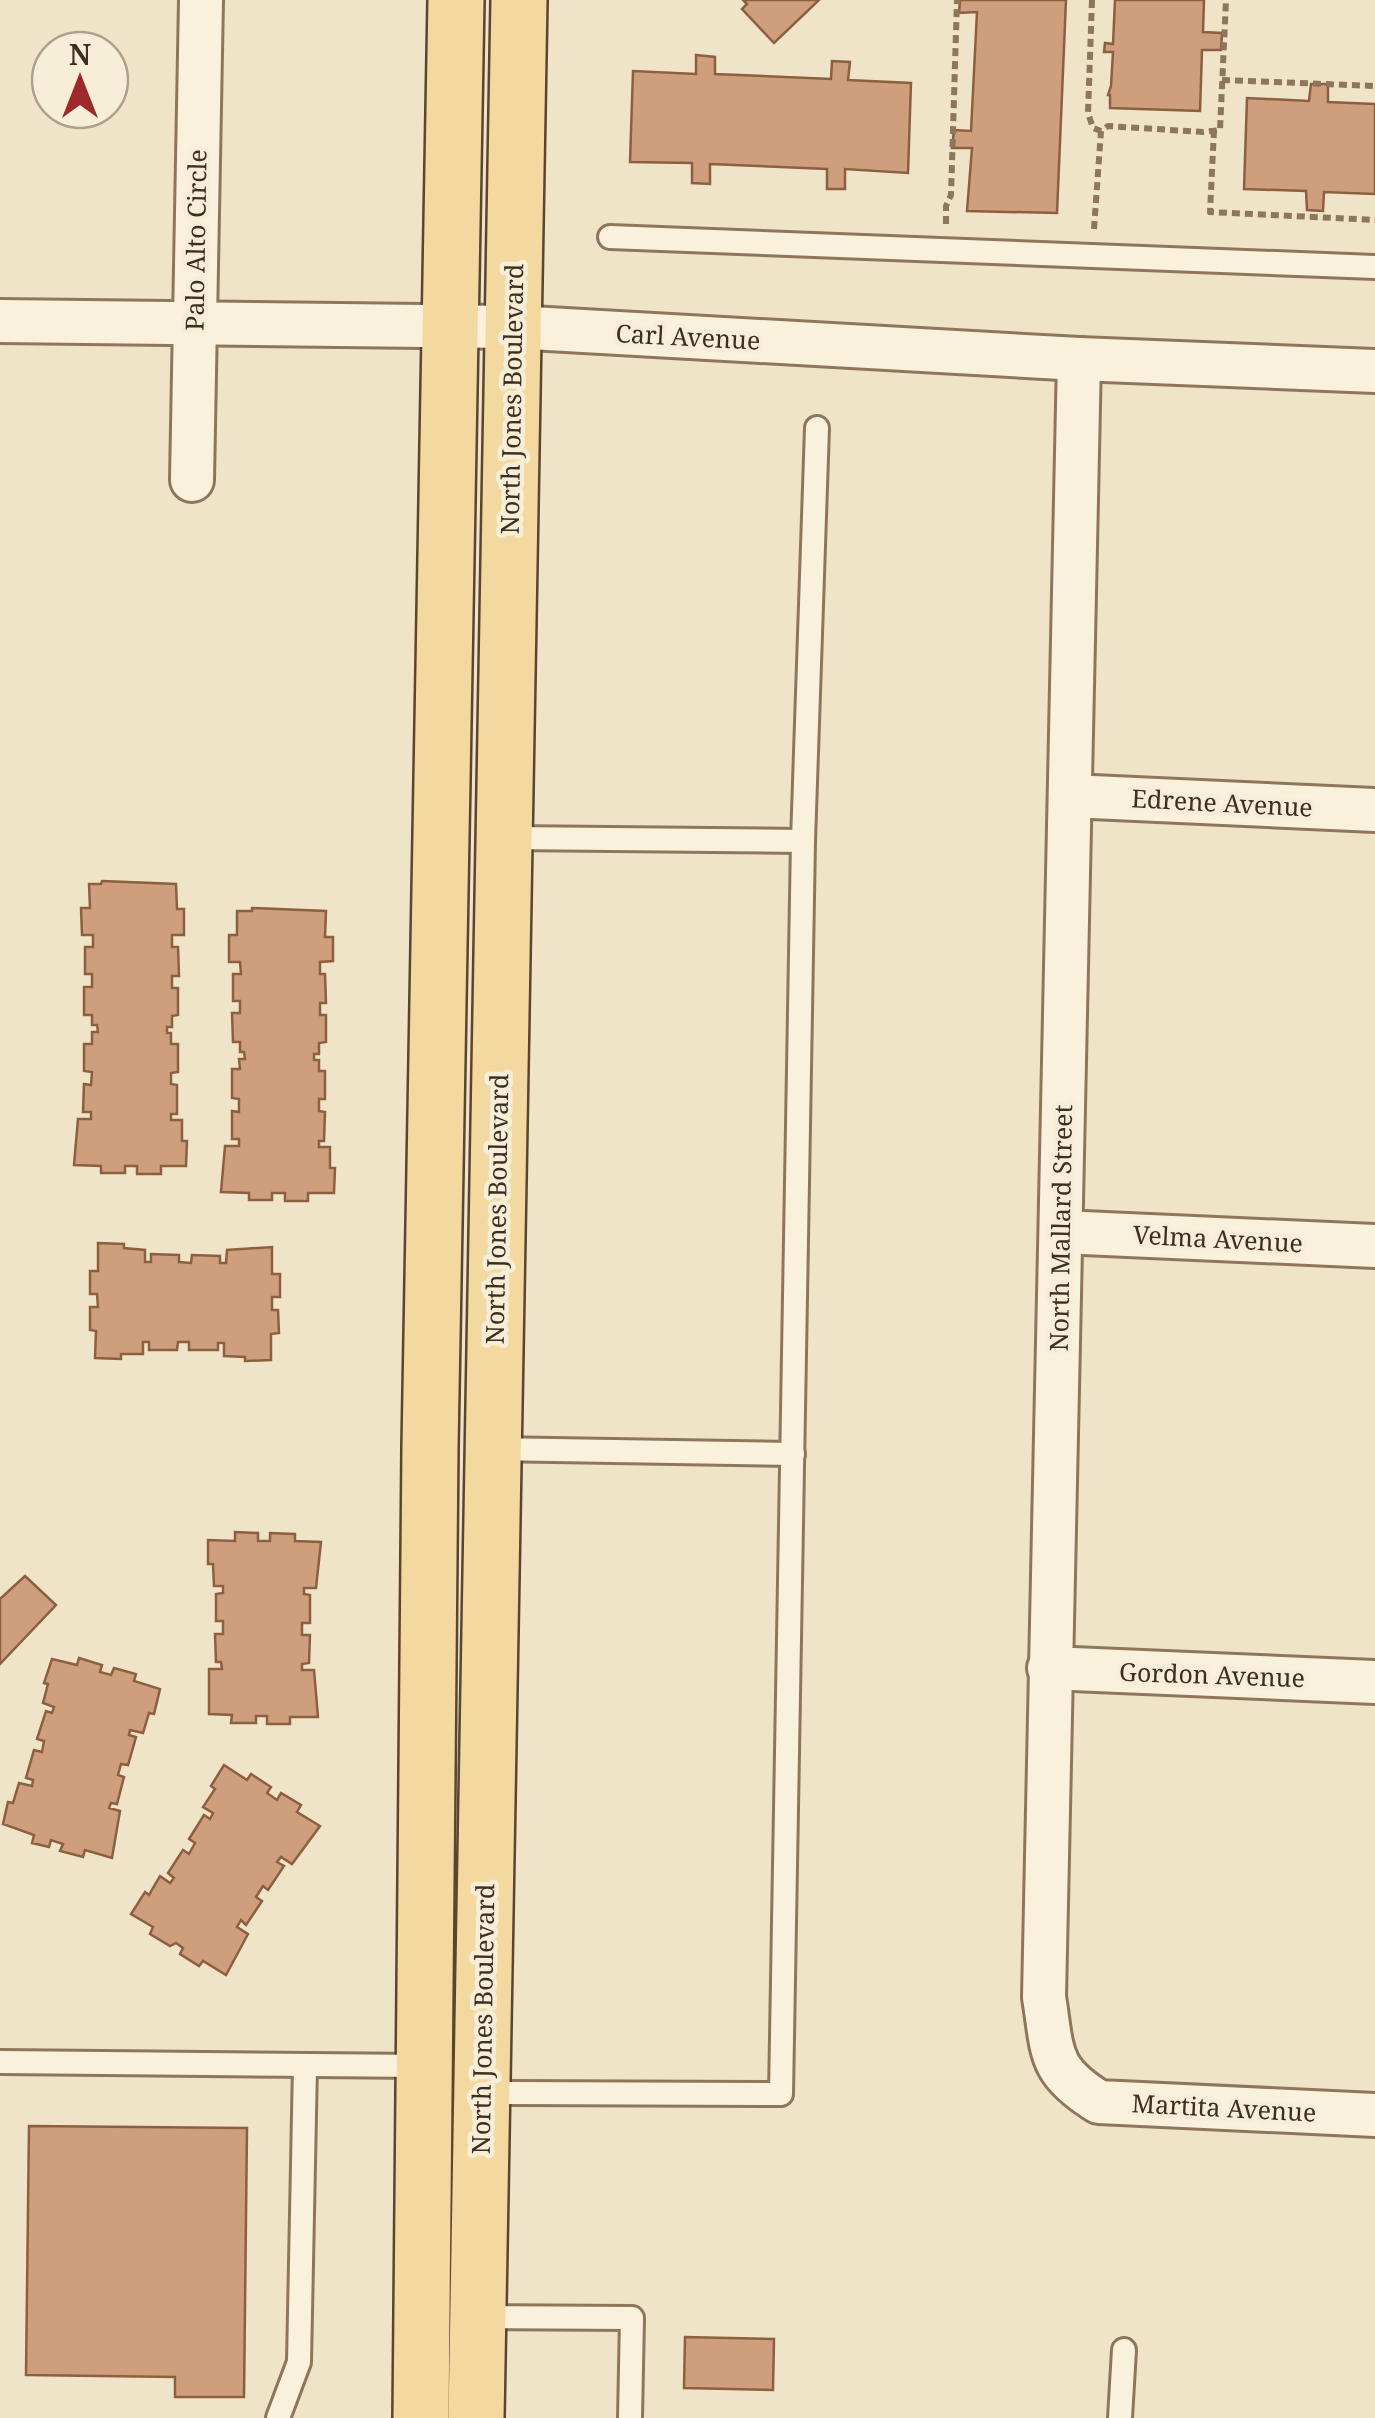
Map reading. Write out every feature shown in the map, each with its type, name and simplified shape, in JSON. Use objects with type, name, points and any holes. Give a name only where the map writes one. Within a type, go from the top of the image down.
[{"type":"main road","points":[[420,2418],[430,1448],[456,0]]},
{"type":"main road","name":"North Jones Boulevard","points":[[476,2418],[519,0]]},
{"type":"main road","points":[[430,1448],[493,1449]]},
{"type":"street","name":"Palo Alto Circle","points":[[192,480],[200,0]]},
{"type":"street","name":"Carl Avenue","points":[[0,321],[513,328],[1375,372]]},
{"type":"street","name":"North Mallard Street","points":[[1076,2089],[1055,2064],[1044,1997],[1079,359]]},
{"type":"street","name":"Edrene Avenue","points":[[1070,796],[1375,810]]},
{"type":"street","name":"Velma Avenue","points":[[1061,1232],[1375,1246]]},
{"type":"street","name":"Gordon Avenue","points":[[1050,1668],[1375,1682]]},
{"type":"street","name":"Martita Avenue","points":[[1076,2089],[1098,2102],[1375,2115]]},
{"type":"lane","points":[[610,237],[1375,267]]},
{"type":"lane","points":[[482,2093],[782,2094],[804,842],[817,428]]},
{"type":"lane","points":[[504,838],[804,842]]},
{"type":"lane","points":[[493,1449],[793,1454]]},
{"type":"lane","points":[[0,2062],[424,2066]]},
{"type":"lane","points":[[278,2418],[299,2362],[304,2065]]},
{"type":"lane","points":[[478,2317],[632,2318],[630,2418]]},
{"type":"lane","points":[[1120,2418],[1124,2350]]},
{"type":"path","points":[[946,236],[946,206],[952,195],[957,0]]},
{"type":"path","points":[[1092,0],[1088,113],[1093,128],[1100,131]]},
{"type":"path","points":[[1100,131],[1108,126],[1220,130],[1226,0]]},
{"type":"path","points":[[1222,80],[1375,86]]},
{"type":"path","points":[[1214,130],[1210,212],[1375,220]]},
{"type":"path","points":[[1093,242],[1100,131]]},
{"type":"building","points":[[743,0],[819,0],[774,43],[742,9],[747,4]]},
{"type":"building","points":[[960,0],[1066,0],[1057,213],[967,211],[972,148],[952,148],[954,130],[971,131],[977,12],[959,13]]},
{"type":"building","points":[[1115,0],[1204,0],[1203,32],[1222,33],[1221,50],[1202,50],[1200,111],[1110,108],[1113,52],[1104,52],[1105,43],[1113,44]]},
{"type":"building","points":[[696,55],[715,57],[715,74],[831,79],[832,61],[850,62],[848,80],[911,83],[908,173],[845,169],[845,189],[827,189],[827,169],[710,164],[710,184],[692,183],[692,163],[630,162],[633,71],[696,74]]},
{"type":"building","points":[[1311,84],[1328,84],[1328,102],[1375,104],[1375,194],[1324,192],[1323,211],[1307,210],[1306,191],[1244,189],[1247,98],[1309,101]]},
{"type":"building","points":[[89,884],[176,884],[177,909],[184,909],[184,935],[172,935],[172,947],[178,947],[179,976],[172,976],[172,988],[178,988],[178,1015],[172,1016],[172,1027],[167,1027],[167,1033],[171,1033],[171,1044],[178,1044],[178,1072],[171,1073],[171,1084],[177,1085],[177,1114],[171,1114],[171,1120],[182,1120],[182,1141],[187,1141],[186,1166],[161,1166],[161,1174],[137,1174],[137,1166],[125,1166],[125,1173],[101,1173],[101,1166],[74,1165],[78,1119],[91,1119],[91,1112],[83,1112],[84,1084],[91,1085],[92,1072],[84,1071],[84,1044],[92,1044],[92,1032],[98,1032],[97,1025],[92,1025],[92,1015],[84,1015],[84,987],[92,987],[92,974],[85,974],[85,947],[93,947],[93,935],[82,935],[81,908],[90,908]]},
{"type":"building","points":[[237,911],[326,911],[325,937],[333,937],[333,961],[320,962],[320,974],[325,974],[326,1003],[320,1003],[320,1015],[326,1015],[326,1042],[319,1043],[319,1054],[314,1054],[314,1060],[319,1060],[319,1071],[325,1071],[325,1099],[319,1099],[319,1111],[325,1112],[324,1141],[319,1141],[319,1147],[330,1147],[330,1168],[335,1168],[334,1193],[308,1193],[308,1201],[285,1201],[285,1193],[272,1193],[272,1200],[249,1200],[249,1193],[221,1192],[225,1146],[239,1146],[239,1139],[232,1139],[232,1111],[239,1112],[239,1099],[232,1098],[232,1069],[240,1069],[239,1059],[245,1059],[240,1042],[233,1042],[232,1013],[240,1013],[240,1001],[233,1001],[233,974],[241,974],[240,962],[229,962],[229,935],[237,935]]},
{"type":"building","points":[[98,1243],[145,1250],[145,1262],[151,1262],[151,1254],[179,1255],[179,1262],[191,1263],[192,1255],[220,1256],[220,1263],[226,1263],[227,1250],[272,1247],[272,1274],[280,1274],[280,1297],[272,1297],[272,1310],[278,1310],[279,1333],[271,1334],[271,1360],[245,1361],[245,1357],[224,1356],[224,1343],[218,1343],[218,1350],[189,1350],[189,1342],[178,1342],[177,1350],[149,1350],[149,1342],[143,1342],[143,1354],[121,1354],[121,1359],[95,1358],[96,1331],[90,1330],[90,1307],[98,1307],[97,1294],[90,1294],[90,1271],[98,1271]]},
{"type":"building","points":[[235,1532],[258,1533],[258,1541],[270,1541],[270,1533],[295,1534],[295,1541],[321,1542],[316,1588],[304,1588],[304,1594],[310,1595],[310,1623],[302,1623],[302,1635],[310,1635],[309,1663],[302,1664],[302,1670],[314,1670],[318,1717],[290,1717],[290,1724],[267,1724],[267,1716],[256,1716],[256,1723],[231,1723],[232,1715],[209,1714],[209,1669],[222,1669],[221,1662],[216,1662],[215,1634],[223,1634],[223,1621],[216,1621],[216,1594],[223,1593],[223,1586],[214,1586],[213,1564],[208,1564],[208,1540],[235,1541]]},
{"type":"building","points":[[25,1576],[56,1605],[0,1664],[0,1599]]},
{"type":"building","points":[[79,1658],[102,1665],[100,1672],[111,1675],[114,1668],[136,1674],[134,1681],[160,1689],[154,1714],[149,1713],[143,1733],[130,1730],[129,1735],[136,1737],[128,1765],[121,1764],[118,1775],[124,1777],[117,1804],[111,1803],[109,1808],[120,1811],[112,1858],[85,1850],[83,1857],[60,1851],[63,1844],[51,1840],[49,1847],[32,1843],[34,1835],[3,1824],[8,1802],[13,1803],[19,1783],[32,1786],[33,1780],[26,1778],[34,1750],[42,1752],[44,1741],[37,1739],[46,1711],[52,1713],[54,1707],[43,1703],[48,1684],[44,1683],[52,1659],[77,1665]]},
{"type":"building","points":[[224,1765],[247,1780],[251,1774],[271,1787],[267,1793],[277,1800],[281,1793],[301,1805],[297,1812],[320,1826],[292,1864],[281,1857],[277,1862],[284,1866],[268,1890],[263,1886],[256,1897],[262,1901],[246,1925],[241,1920],[237,1927],[248,1934],[226,1975],[203,1961],[199,1966],[180,1954],[183,1948],[176,1943],[170,1946],[150,1934],[153,1927],[131,1914],[160,1876],[170,1883],[174,1878],[168,1873],[183,1850],[189,1854],[195,1843],[189,1839],[204,1815],[210,1819],[213,1813],[203,1807]]},
{"type":"building","points":[[29,2126],[247,2128],[244,2397],[175,2397],[175,2377],[26,2375]]},
{"type":"building","points":[[685,2337],[774,2339],[773,2390],[684,2388]]}]
